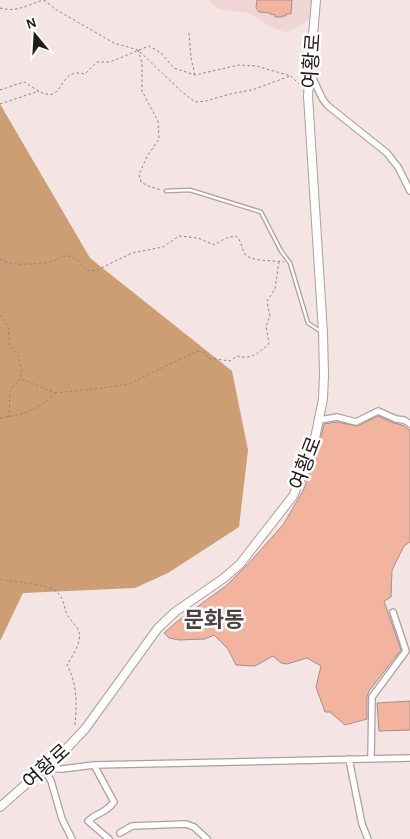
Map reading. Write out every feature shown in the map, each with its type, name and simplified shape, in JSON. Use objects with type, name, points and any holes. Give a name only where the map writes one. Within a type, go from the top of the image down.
[{"type":"street","name":"여황로","points":[[0,807],[67,748],[85,729],[158,628],[175,612],[224,578],[240,564],[293,496],[312,454],[323,399],[323,333],[309,89],[316,0]]},
{"type":"street","points":[[309,70],[327,105],[387,153],[398,166],[410,191]]},
{"type":"street","points":[[320,420],[337,417],[356,422],[378,410],[410,424]]},
{"type":"street","points":[[371,758],[372,697],[406,651],[393,612]]},
{"type":"street","points":[[44,768],[62,769],[94,765],[410,758]]},
{"type":"street","points":[[349,759],[362,824],[368,839]]},
{"type":"street","points":[[94,765],[114,802],[108,810],[95,814],[88,820],[109,839]]},
{"type":"street","points":[[44,768],[51,780],[62,819],[72,839]]},
{"type":"street","points":[[120,833],[132,826],[186,824],[194,827],[207,839]]},
{"type":"lane","points":[[166,191],[190,190],[262,212],[281,251],[290,263],[308,323],[323,333]]},
{"type":"path","points":[[0,8],[9,10],[19,9],[44,0],[55,9],[114,43],[138,50],[195,102],[252,90],[291,76]]},
{"type":"path","points":[[189,33],[191,58],[195,75]]},
{"type":"path","points":[[0,90],[24,82],[50,95],[62,87],[70,74],[76,72],[85,74],[97,62],[110,62],[149,46],[161,53],[174,68],[195,75],[239,64],[256,66],[291,76],[299,85],[309,89]]},
{"type":"path","points":[[138,50],[142,63],[142,91],[158,121],[159,139],[148,155],[139,174],[142,182],[148,186],[166,191]]},
{"type":"path","points":[[0,104],[40,91]]},
{"type":"path","points":[[0,259],[6,263],[31,264],[51,262],[64,256],[76,259],[82,263],[86,270],[95,270],[132,253],[163,247],[179,236],[198,238],[214,245],[226,238],[236,236],[240,240],[245,255],[255,260],[290,263]]},
{"type":"path","points":[[20,379],[55,394],[128,384],[198,351],[205,353],[208,358],[230,361],[237,356],[246,358],[256,354],[269,344],[266,326],[270,316],[267,301],[274,289],[279,261]]},
{"type":"path","points":[[0,317],[8,327],[10,346],[18,355],[22,370],[20,379],[10,390],[9,417]]},
{"type":"path","points":[[0,418],[25,413],[43,405],[55,394]]},
{"type":"path","points":[[0,579],[56,590],[64,602],[66,613],[79,631],[79,641],[67,665],[72,674],[77,705],[74,725]]},
{"type":"shaded area","points":[[209,0],[311,0],[310,19],[287,33],[271,27],[249,13],[218,9]]},
{"type":"shaded area","points":[[0,104],[90,258],[232,371],[248,450],[239,527],[168,573],[135,588],[23,593],[0,641]]},
{"type":"building","points":[[257,0],[292,0],[291,14],[275,17],[275,15],[270,13],[259,12],[256,8]]},
{"type":"building","points":[[378,416],[410,430],[410,542],[404,546],[392,570],[391,597],[384,601],[401,650],[369,691],[367,697],[367,719],[345,725],[330,712],[325,712],[316,687],[321,666],[307,658],[287,664],[281,663],[273,656],[255,666],[236,665],[228,649],[214,635],[205,639],[179,640],[169,638],[164,633],[226,586],[283,525],[303,491],[317,455],[324,424],[337,422],[357,426]]},
{"type":"building","points":[[410,701],[410,730],[379,731],[377,703]]},
{"type":"district","name":"문화동","points":[[214,619]]}]
